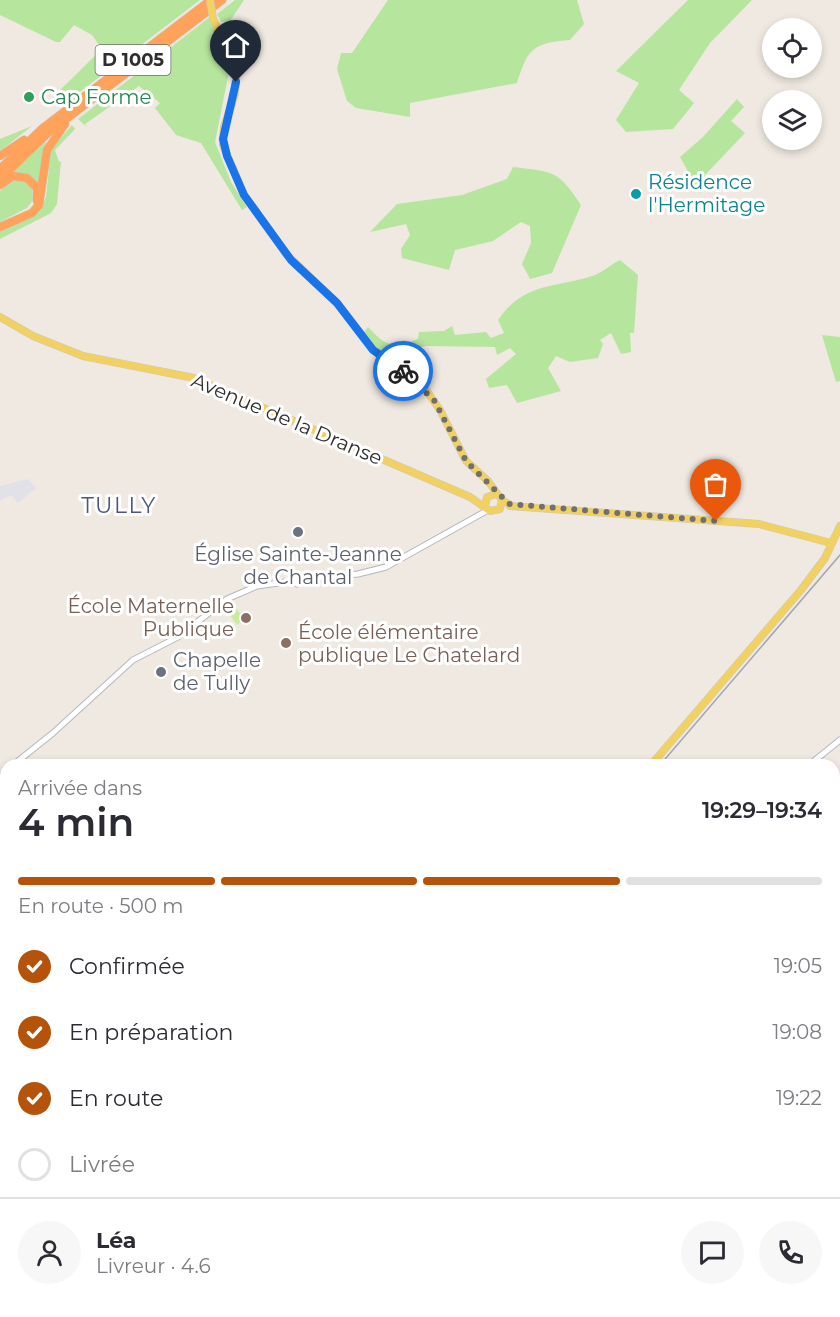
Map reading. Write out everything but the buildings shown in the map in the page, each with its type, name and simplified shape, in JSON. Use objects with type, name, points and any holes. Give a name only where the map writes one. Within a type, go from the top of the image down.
[{"type":"highway","name":"D 1005","points":[[0,169],[55,119],[210,0]]},
{"type":"highway","name":"D 1005","points":[[0,179],[30,149],[222,0]]},
{"type":"highway","points":[[0,227],[34,211],[41,202],[49,146],[74,114]]},
{"type":"highway","points":[[0,156],[55,119]]},
{"type":"highway","points":[[0,184],[17,176],[33,182],[37,188],[37,199],[25,216]]},
{"type":"main road","points":[[210,0],[213,18],[236,76],[235,94],[224,127],[223,145],[244,195],[286,255],[337,303],[373,350],[426,390],[440,410],[464,459],[490,486],[495,499],[496,511],[486,508],[495,499]]},
{"type":"main road","name":"Avenue de la Dranse","points":[[0,317],[33,336],[79,355],[194,378],[470,497],[486,508]]},
{"type":"main road","name":"Avenue de la Dranse","points":[[470,497],[495,499]]},
{"type":"main road","points":[[495,499],[512,506],[759,524],[831,543]]},
{"type":"main road","points":[[656,759],[801,590],[825,558],[840,526]]},
{"type":"street","points":[[21,759],[49,737],[136,658],[178,637],[236,594],[257,586],[292,581],[296,576],[300,580],[358,574],[386,567],[486,508]]},
{"type":"street","points":[[831,543],[840,546]]},
{"type":"street","points":[[816,759],[840,740]]},
{"type":"shaded area","points":[[28,479],[36,488],[18,503],[11,495],[0,501],[0,486]]},
{"type":"green space","points":[[0,0],[200,0],[64,104],[55,95],[102,49],[92,35],[74,25],[60,42],[56,42],[0,15]]},
{"type":"green space","points":[[235,0],[244,0],[230,21],[221,22],[217,14]]},
{"type":"green space","points":[[388,0],[577,0],[584,24],[570,40],[548,43],[534,50],[525,62],[517,83],[410,103],[410,117],[356,108],[347,101],[337,69],[341,53],[352,53]]},
{"type":"green space","points":[[688,0],[752,0],[710,43],[679,90],[694,103],[673,129],[626,132],[616,120],[639,83],[616,71]]},
{"type":"green space","points":[[210,17],[229,72],[215,142],[231,182],[247,207],[242,210],[201,143],[176,135],[155,108],[160,103],[139,86],[85,124],[87,127],[78,119]]},
{"type":"green space","points":[[737,99],[744,107],[731,121],[745,133],[705,175],[705,187],[700,193],[680,157],[703,137]]},
{"type":"green space","points":[[72,125],[75,129],[55,150],[59,162],[61,161],[57,204],[51,213],[0,239],[0,231],[29,219],[40,211],[46,197],[51,149]]},
{"type":"green space","points":[[32,126],[0,151],[0,139]]},
{"type":"green space","points":[[46,141],[39,185],[25,174],[12,173]]},
{"type":"green space","points":[[513,167],[538,170],[554,175],[566,185],[581,205],[552,273],[530,279],[522,264],[531,243],[530,226],[521,222],[493,241],[455,250],[449,270],[402,258],[401,249],[410,235],[406,224],[370,232],[397,204],[462,195],[507,179]]},
{"type":"green space","points":[[12,181],[25,181],[32,188],[33,200],[27,208],[0,222],[0,191]]},
{"type":"green space","points":[[620,260],[638,275],[634,333],[630,333],[631,352],[621,354],[611,333],[600,340],[603,344],[598,358],[570,362],[556,356],[548,368],[561,391],[517,403],[507,385],[489,388],[486,379],[516,354],[510,348],[497,355],[495,347],[425,346],[403,352],[392,361],[378,351],[363,333],[368,327],[376,336],[393,344],[418,339],[419,332],[444,331],[452,326],[455,335],[486,332],[491,338],[504,333],[498,320],[519,298],[543,288],[595,275]]},
{"type":"green space","points":[[822,335],[840,337],[840,381],[836,382]]},
{"type":"green space","points":[[233,604],[244,619],[237,625],[226,610]]},
{"type":"railway","points":[[665,759],[840,555]]},
{"type":"way so far","points":[[403,371],[420,384],[434,400],[466,461],[488,481],[502,500],[512,506],[716,521]]},
{"type":"place","name":"Cap Forme","points":[[29,97]]},
{"type":"place","name":"Résidence l'Hermitage","points":[[636,194]]},
{"type":"place","name":"Église Sainte-Jeanne de Chantal","points":[[298,532]]},
{"type":"place","name":"École Maternelle Publique","points":[[246,618]]},
{"type":"place","name":"École élémentaire publique Le Chatelard","points":[[286,643]]},
{"type":"place","name":"Chapelle de Tully","points":[[161,672]]},
{"type":"district","name":"TULLY","points":[[119,505]]},
{"type":"route","points":[[236,82],[235,94],[224,127],[223,145],[244,195],[291,260],[337,303],[380,357],[403,371]]}]
